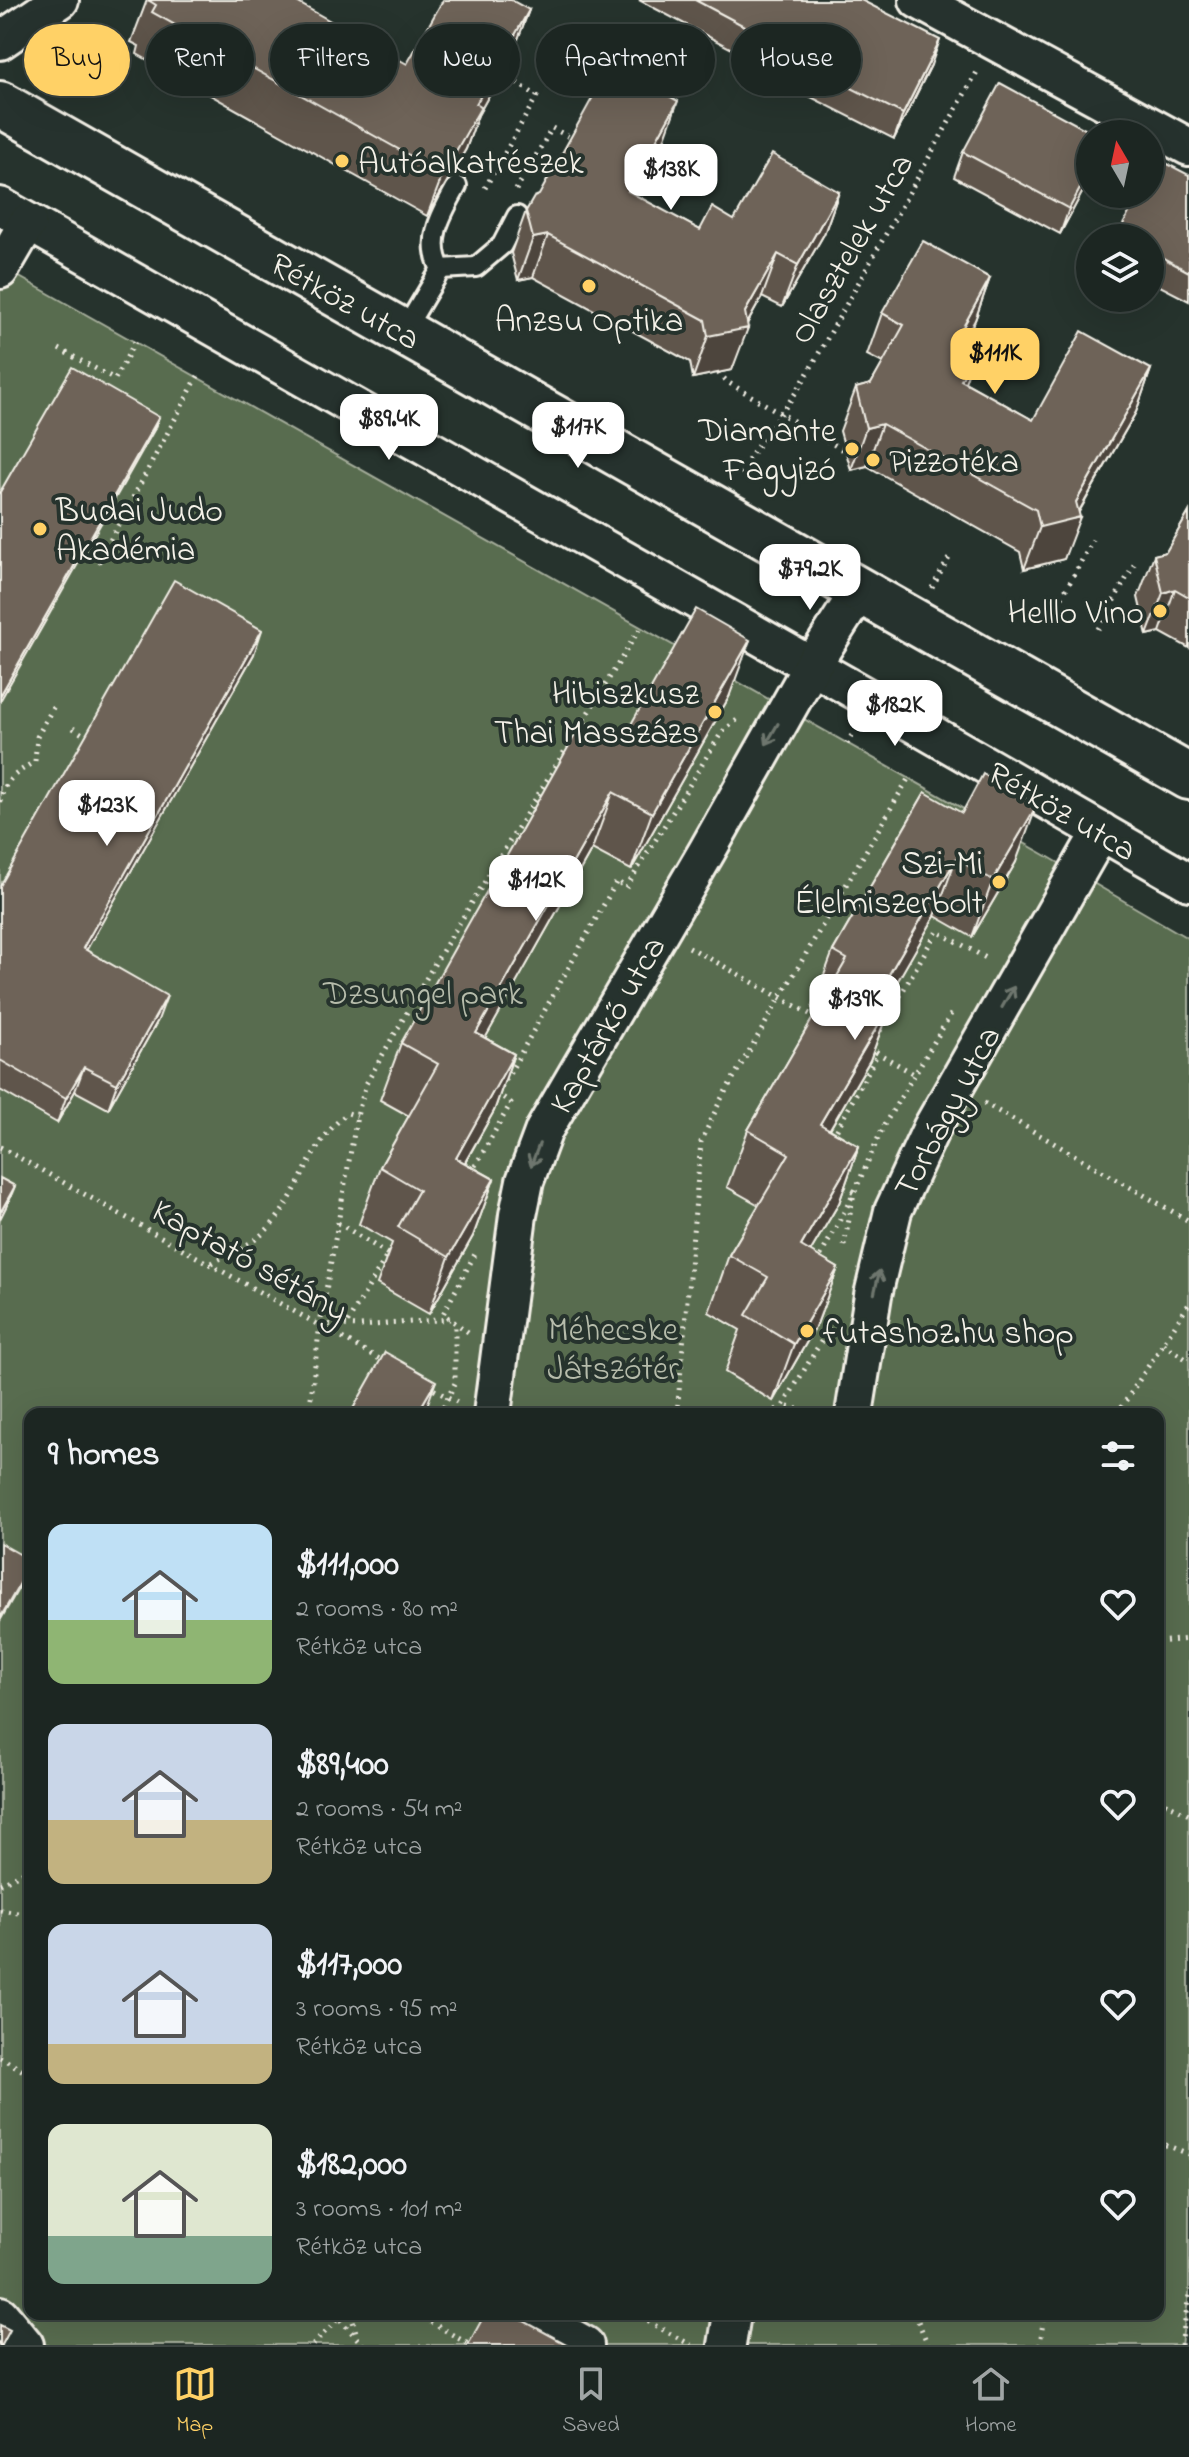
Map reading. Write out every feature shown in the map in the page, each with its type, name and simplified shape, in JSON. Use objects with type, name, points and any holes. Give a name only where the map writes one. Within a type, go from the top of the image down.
[{"type":"street","points":[[0,41],[60,0]]},
{"type":"street","points":[[918,0],[1189,147]]},
{"type":"street","name":"Rétköz utca","points":[[0,104],[1189,777]]},
{"type":"street","points":[[0,270],[14,214]]},
{"type":"street","name":"Rétköz utca","points":[[14,214],[1189,882]]},
{"type":"street","points":[[811,667],[860,590]]},
{"type":"street","name":"Kaptárkő utca","points":[[481,1408],[525,1181],[551,1117],[811,667]]},
{"type":"street","name":"Torbágy utca","points":[[855,1408],[873,1295],[893,1211],[931,1129],[1101,831]]},
{"type":"street","points":[[0,2315],[25,2345]]},
{"type":"street","points":[[540,2320],[585,2345]]},
{"type":"street","points":[[727,2345],[731,2320]]},
{"type":"lane","points":[[441,269],[433,254],[439,220],[457,186]]},
{"type":"lane","points":[[441,269],[476,267],[502,245],[517,216]]},
{"type":"lane","points":[[403,333],[441,269]]},
{"type":"path","name":"Olasztelek utca","points":[[740,474],[755,447],[805,378],[995,41]]},
{"type":"path","points":[[483,192],[537,96],[520,85]]},
{"type":"path","points":[[59,349],[115,379],[136,340]]},
{"type":"path","points":[[718,373],[843,450]]},
{"type":"path","points":[[85,553],[99,561],[198,376]]},
{"type":"path","points":[[1058,604],[1093,540]]},
{"type":"path","points":[[926,600],[949,558]]},
{"type":"path","points":[[1098,629],[1135,563]]},
{"type":"path","points":[[310,1408],[320,1324],[357,1116],[366,1084],[428,976],[640,628]]},
{"type":"path","points":[[0,802],[7,781],[35,761],[37,737],[55,704]]},
{"type":"path","points":[[73,728],[90,738]]},
{"type":"path","points":[[678,1408],[701,1142],[720,1101],[908,779]]},
{"type":"path","points":[[661,931],[821,1021]]},
{"type":"path","points":[[878,1053],[870,1048],[937,931],[986,958]]},
{"type":"path","points":[[864,1045],[914,1074]]},
{"type":"path","points":[[829,1146],[878,1053]]},
{"type":"path","points":[[956,1087],[1189,1221]]},
{"type":"path","points":[[211,1264],[261,1235],[300,1182],[307,1163],[337,1121],[348,1113],[357,1116]]},
{"type":"path","name":"Kaptató sétány","points":[[0,1147],[384,1361]]},
{"type":"path","points":[[812,1272],[854,1193],[828,1179]]},
{"type":"path","points":[[338,1223],[388,1254],[346,1325]]},
{"type":"path","points":[[1121,1408],[1188,1307]]},
{"type":"path","points":[[780,1408],[833,1320]]},
{"type":"path","points":[[320,1324],[360,1326],[452,1321],[455,1383],[443,1408]]},
{"type":"path","points":[[1163,1344],[1189,1361]]},
{"type":"path","points":[[423,1384],[473,1408]]},
{"type":"path","points":[[783,1406],[793,1408]]},
{"type":"path","points":[[1164,1641],[1189,1639]]},
{"type":"path","points":[[1164,1802],[1189,1815]]},
{"type":"path","points":[[0,1884],[24,1872]]},
{"type":"path","points":[[0,1910],[24,1914]]},
{"type":"path","points":[[0,2057],[24,2071]]},
{"type":"path","points":[[1164,2144],[1189,2154]]},
{"type":"path","points":[[1181,2345],[1189,2295]]},
{"type":"path","points":[[313,2345],[334,2320]]},
{"type":"path","points":[[341,2320],[363,2345]]},
{"type":"path","points":[[352,2320],[357,2338]]},
{"type":"path","points":[[427,2320],[470,2345]]},
{"type":"path","points":[[645,2320],[691,2345]]},
{"type":"path","points":[[918,2320],[928,2345]]},
{"type":"path","points":[[1040,2345],[1043,2320]]},
{"type":"green space","name":"Dzsungel park","points":[[0,266],[1189,939],[1189,2295],[1181,2345],[0,2345]]},
{"type":"building","points":[[148,0],[293,0],[336,24],[270,24],[270,78],[254,69],[254,24],[174,24],[152,12],[156,5]]},
{"type":"building","points":[[443,0],[511,0],[529,10],[520,26],[430,24]]},
{"type":"building","points":[[695,0],[861,0],[940,40],[903,114],[861,93],[861,24],[740,24]]},
{"type":"building","points":[[414,52],[414,96],[481,96],[476,104],[481,107],[443,174],[303,96],[398,96],[398,59],[407,64]]},
{"type":"building","points":[[1000,83],[1076,124],[1076,196],[1069,209],[963,152]]},
{"type":"building","points":[[593,96],[669,96],[678,101],[628,191],[700,230],[712,207],[734,220],[772,154],[839,192],[798,265],[778,254],[745,312],[748,328],[708,336],[705,320],[548,235],[533,238],[526,211],[534,197],[539,195]]},
{"type":"building","points":[[1164,162],[1189,175],[1189,272],[1164,259],[1164,224],[1123,224],[1132,208],[1164,208]]},
{"type":"building","points":[[923,241],[990,278],[953,345],[974,357],[961,380],[1033,420],[1082,331],[1151,369],[1076,502],[1080,517],[1040,527],[1036,510],[882,424],[866,428],[856,388],[871,384],[904,325],[882,313]]},
{"type":"building","points":[[72,367],[159,417],[0,696],[0,492]]},
{"type":"building","points":[[1189,512],[1189,597],[1175,589],[1163,593],[1154,555],[1166,552]]},
{"type":"building","points":[[174,580],[262,630],[83,948],[167,996],[117,1084],[84,1067],[66,1098],[0,1060],[0,886]]},
{"type":"building","points":[[696,609],[750,640],[652,813],[613,792],[476,1033],[514,1054],[456,1158],[494,1179],[449,1257],[398,1227],[419,1190],[380,1167],[438,1064],[401,1043],[583,721],[621,742]]},
{"type":"building","points":[[983,774],[1037,805],[993,880],[956,859],[877,995],[891,1003],[820,1124],[859,1146],[801,1246],[838,1268],[794,1344],[746,1315],[768,1277],[729,1255],[789,1154],[748,1130],[847,959],[833,951],[925,792],[962,813]]},
{"type":"building","points":[[0,1178],[15,1186],[0,1213]]},
{"type":"building","points":[[385,1352],[436,1381],[423,1408],[353,1408]]},
{"type":"building","points":[[0,1543],[24,1557],[24,1576],[0,1618]]},
{"type":"building","points":[[482,2320],[522,2320],[568,2345],[468,2345]]},
{"type":"building","points":[[0,2325],[10,2330],[2,2345],[0,2345]]},
{"type":"place","name":"Autóalkatrészek","points":[[342,161]]},
{"type":"place","name":"Anzsu Optika","points":[[589,286]]},
{"type":"place","name":"Diamante Fagyizó","points":[[852,449]]},
{"type":"place","name":"Pizzotéka","points":[[873,460]]},
{"type":"place","name":"Budai Judo Akadémia","points":[[40,529]]},
{"type":"place","name":"Helllo Vino","points":[[1160,611]]},
{"type":"place","name":"Hibiszkusz Thai Masszázs","points":[[715,712]]},
{"type":"place","name":"Szi-Mi Élelmiszerbolt","points":[[999,882]]},
{"type":"place","name":"futashoz.hu shop","points":[[807,1331]]},
{"type":"park label","name":"Méhecske Játszótér","points":[[613,1348]]}]
